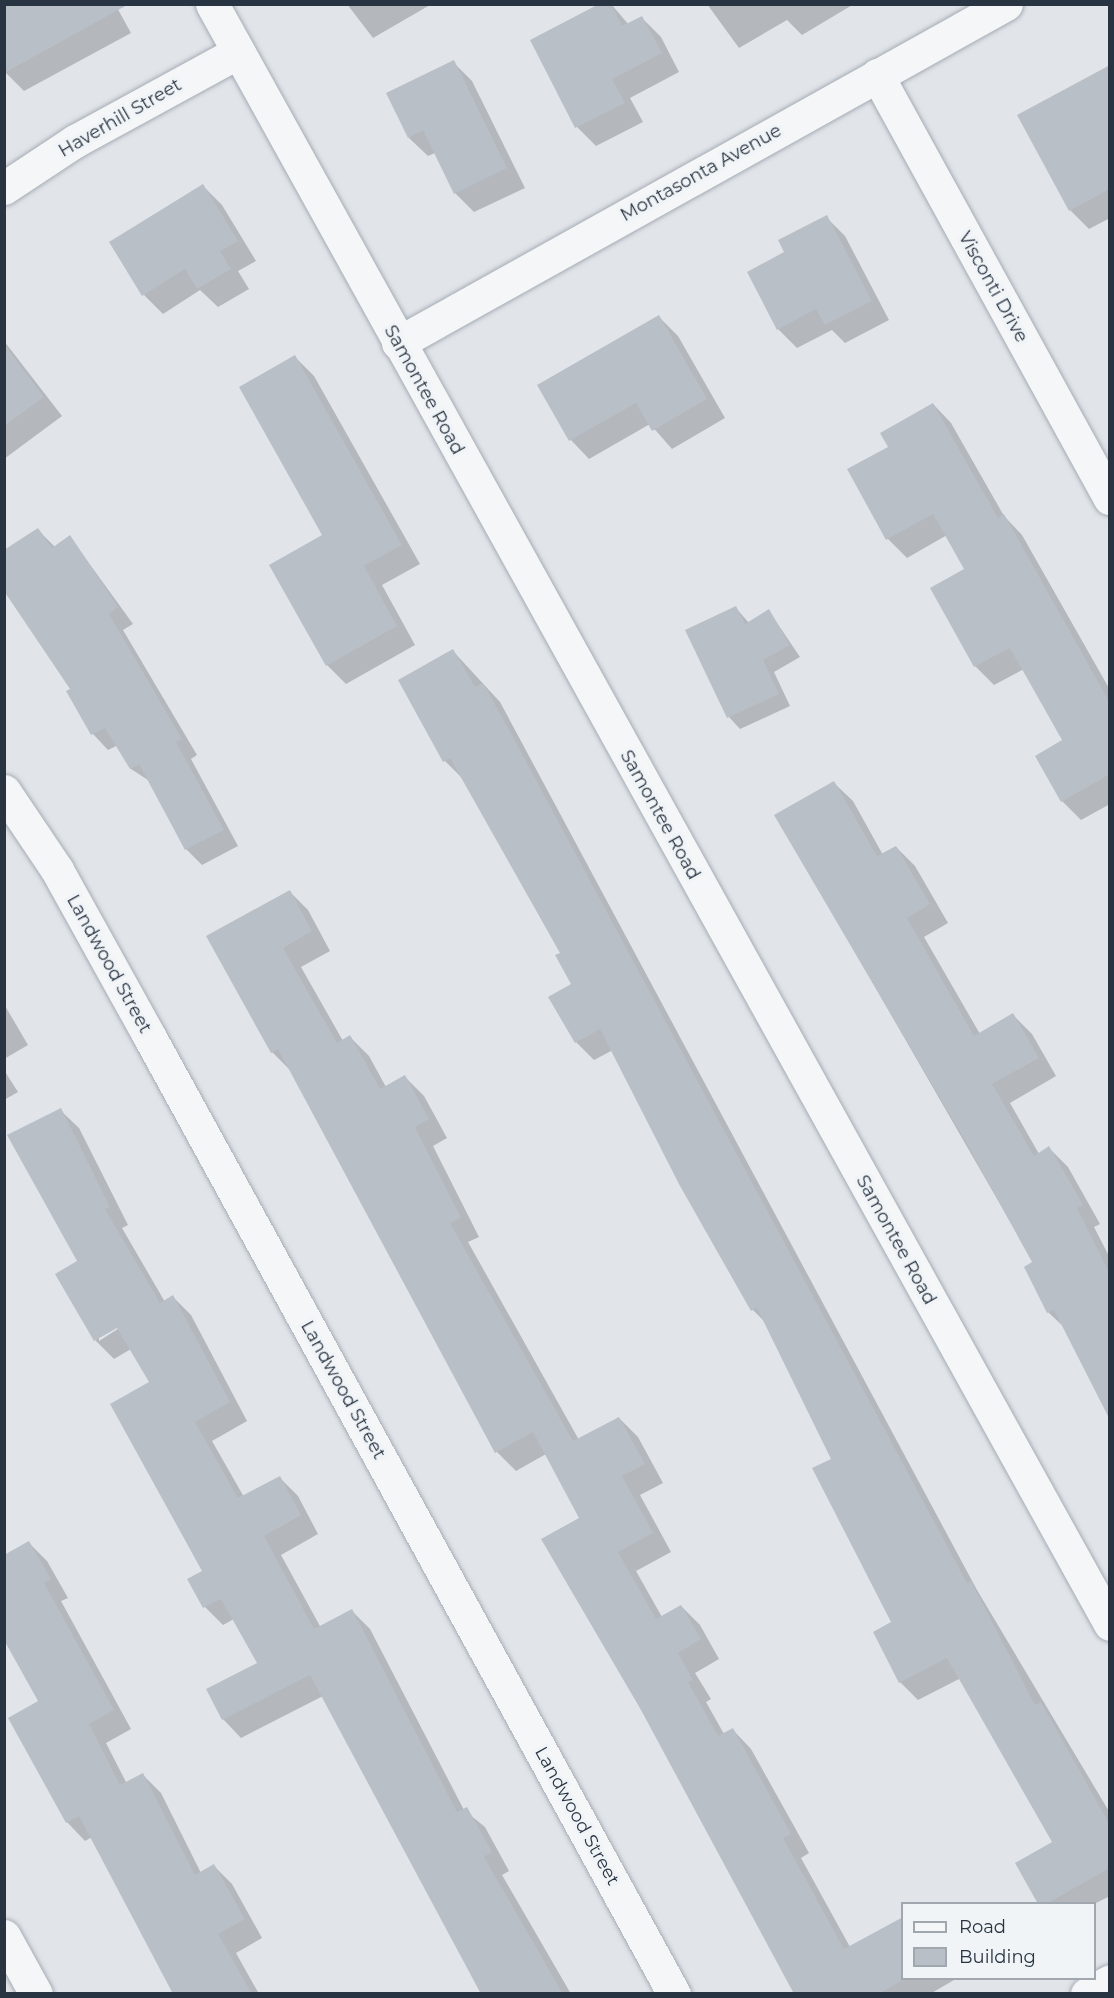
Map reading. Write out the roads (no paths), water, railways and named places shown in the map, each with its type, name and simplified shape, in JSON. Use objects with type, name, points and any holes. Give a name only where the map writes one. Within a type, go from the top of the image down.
[{"type":"street","name":"Samontee Road","points":[[212,4],[1110,1624]]},
{"type":"street","name":"Montasonta Avenue","points":[[398,343],[1006,4]]},
{"type":"street","name":"Haverhill Street","points":[[4,188],[75,141],[238,52]]},
{"type":"street","name":"Visconti Drive","points":[[877,75],[1110,498]]},
{"type":"street","name":"Landwood Street","points":[[4,791],[57,870],[674,1994]]},
{"type":"street","points":[[4,1936],[36,1994]]},
{"type":"street","points":[[1087,1994],[1110,1981]]}]
